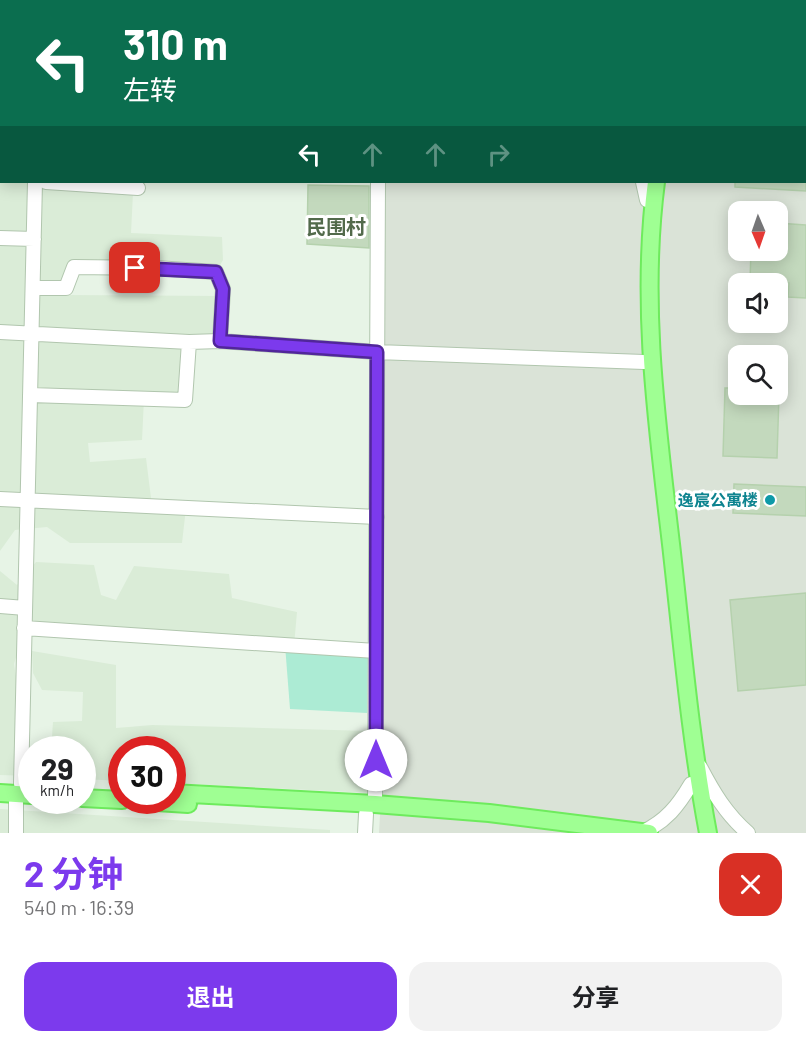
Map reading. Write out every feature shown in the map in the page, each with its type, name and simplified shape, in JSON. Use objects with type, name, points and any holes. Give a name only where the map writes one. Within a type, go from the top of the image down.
[{"type":"main road","points":[[651,183],[647,200],[643,253],[644,362],[671,619],[697,833]]},
{"type":"main road","points":[[656,183],[650,271],[652,370],[695,758],[708,833]]},
{"type":"main road","points":[[0,783],[18,789]]},
{"type":"main road","points":[[186,794],[371,809],[576,833]]},
{"type":"main road","points":[[186,803],[489,813],[646,833]]},
{"type":"street","points":[[21,736],[35,183]]},
{"type":"street","points":[[61,183],[138,188]]},
{"type":"street","points":[[366,833],[371,809],[376,651],[378,183]]},
{"type":"street","points":[[643,183],[647,200]]},
{"type":"street","points":[[0,238],[34,239]]},
{"type":"street","points":[[33,288],[66,288],[74,267],[156,268],[216,272],[223,289],[220,341]]},
{"type":"street","points":[[0,332],[189,342],[220,341],[377,352],[644,362]]},
{"type":"street","points":[[30,395],[185,400],[189,342]]},
{"type":"street","points":[[0,499],[377,517]]},
{"type":"street","points":[[0,606],[25,608]]},
{"type":"street","points":[[24,628],[376,651]]},
{"type":"street","points":[[695,758],[721,804],[734,821],[748,833]]},
{"type":"street","points":[[646,833],[675,810],[691,784]]},
{"type":"street","points":[[16,833],[18,812]]},
{"type":"shaded area","points":[[0,183],[132,183],[131,233],[222,237],[223,260],[216,272],[74,267],[66,295],[223,296],[220,341],[189,342],[185,400],[144,399],[142,440],[88,443],[90,462],[146,458],[152,506],[186,508],[182,543],[70,543],[47,527],[15,530],[0,551]]},
{"type":"shaded area","points":[[380,183],[806,183],[806,833],[379,833],[381,797]]},
{"type":"shaded area","points":[[36,562],[94,565],[101,595],[116,600],[134,566],[229,574],[232,598],[297,612],[294,646],[25,628],[14,664],[22,715],[22,736],[18,736],[18,776],[0,775],[0,571],[17,585]]},
{"type":"shaded area","points":[[32,651],[116,665],[116,728],[153,725],[369,731],[369,793],[186,784],[186,736],[108,736],[108,780],[96,780],[96,736],[52,736],[53,722],[82,721],[83,692],[42,690],[33,673]]},
{"type":"shaded area","points":[[0,809],[18,810],[18,814],[79,814],[330,830],[330,833],[0,833]]},
{"type":"green space","points":[[285,645],[368,651],[367,713],[290,709]]},
{"type":"building","points":[[735,183],[806,183],[806,191],[735,187]]},
{"type":"building","points":[[308,185],[369,186],[369,248],[307,244]]},
{"type":"building","points":[[788,224],[806,225],[806,298],[788,297],[788,273],[750,273],[751,261],[788,261]]},
{"type":"building","points":[[725,388],[728,388],[728,405],[779,405],[777,458],[723,456]]},
{"type":"building","name":"逸宸公寓楼","points":[[734,484],[806,487],[806,516],[733,513]]},
{"type":"building","points":[[806,593],[806,685],[738,691],[730,600]]},
{"type":"place","name":"逸宸公寓楼","points":[[770,500]]},
{"type":"district","name":"民围村","points":[[336,227]]},
{"type":"route","points":[[135,268],[216,272],[223,289],[220,341],[377,352],[376,760]]}]
